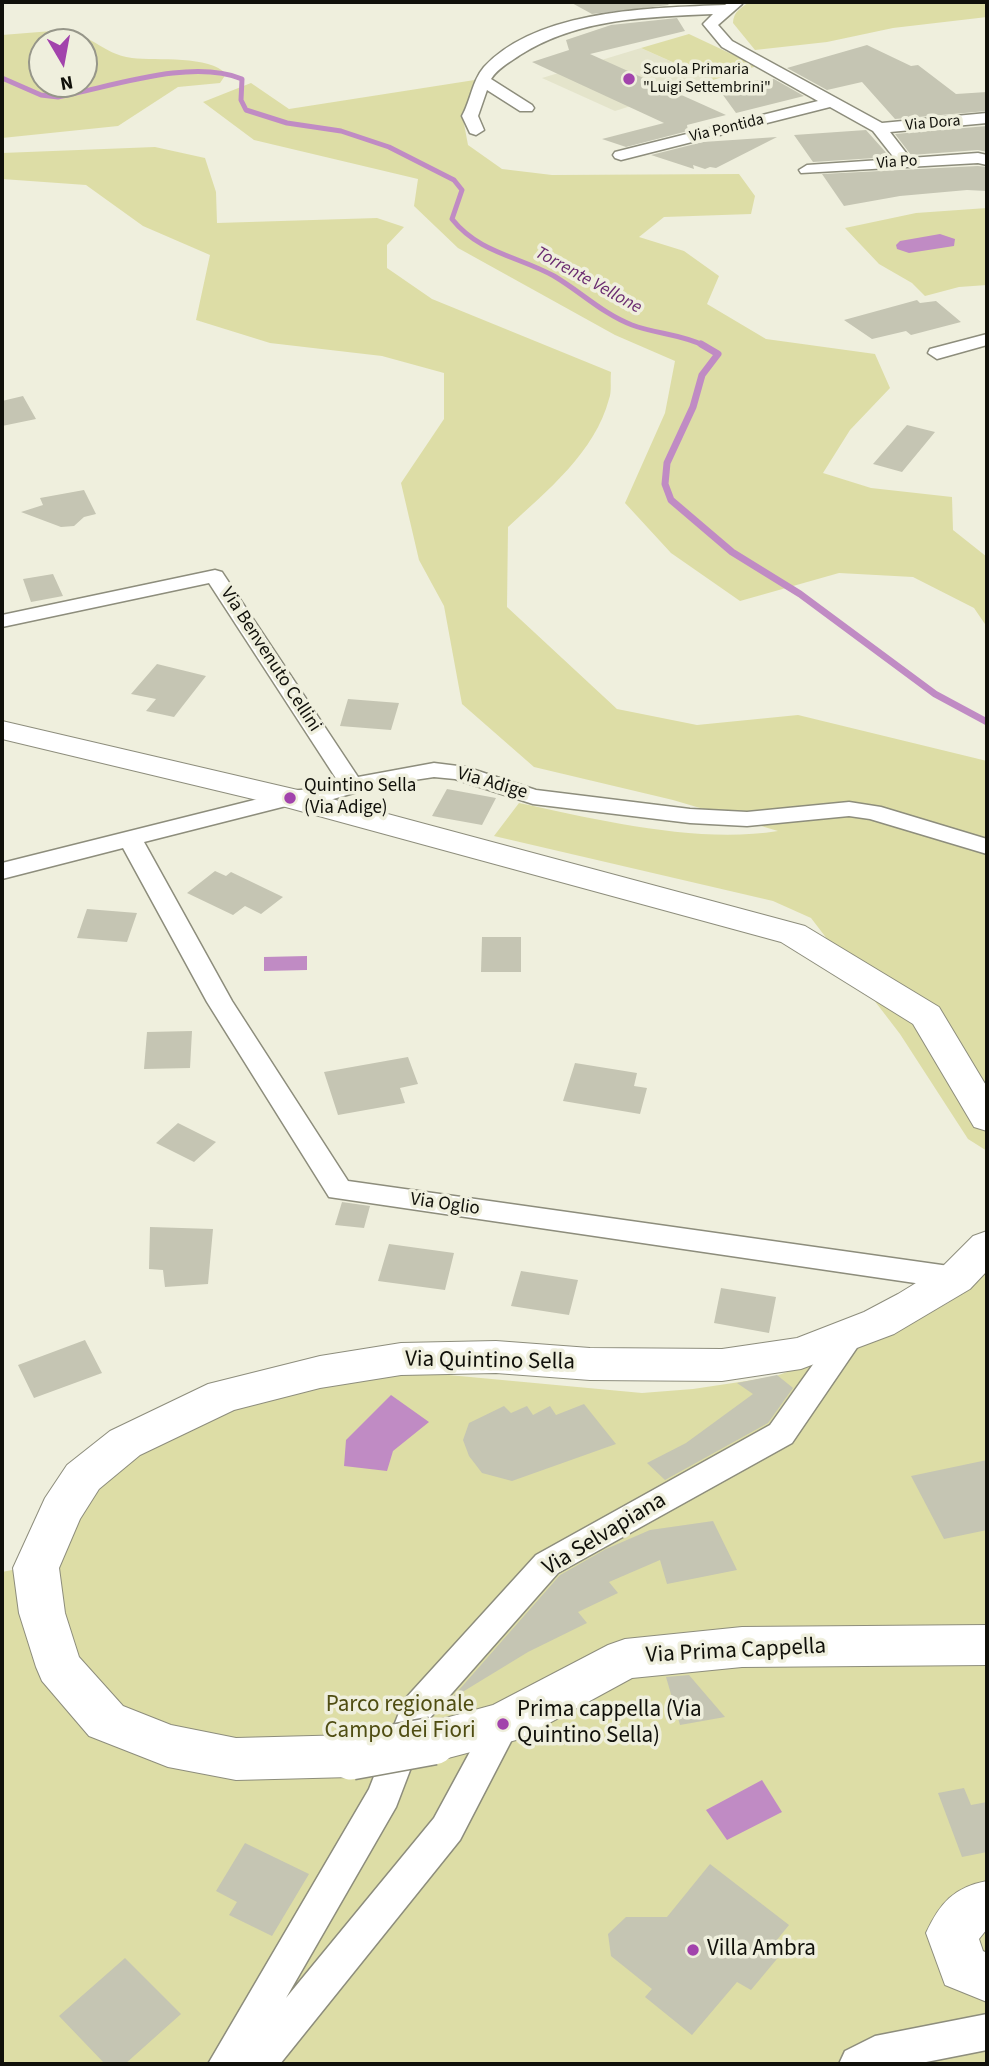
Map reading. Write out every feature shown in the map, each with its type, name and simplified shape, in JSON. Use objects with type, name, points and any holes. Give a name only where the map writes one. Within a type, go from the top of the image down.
[{"type":"street","points":[[476,130],[470,116],[484,80],[494,67],[519,47],[542,34],[590,22],[733,5]]},
{"type":"street","points":[[733,5],[710,24],[727,44],[879,128],[905,163]]},
{"type":"street","points":[[484,80],[526,107]]},
{"type":"street","name":"Via Pontida","points":[[621,155],[832,102]]},
{"type":"street","name":"Via Dora","points":[[879,128],[987,118]]},
{"type":"street","name":"Via Po","points":[[807,170],[978,158],[987,160]]},
{"type":"street","points":[[937,353],[987,339]]},
{"type":"street","name":"Via Benvenuto Cellini","points":[[2,621],[215,576],[353,786]]},
{"type":"street","points":[[2,730],[289,798],[793,934],[926,1016],[987,1118]]},
{"type":"street","name":"Via Adige","points":[[2,871],[289,798],[323,795],[410,772],[434,770],[458,772],[533,797],[690,816],[747,819],[849,809],[873,812],[987,847]]},
{"type":"street","name":"Via Oglio","points":[[130,838],[220,1002],[339,1190],[956,1278]]},
{"type":"street","name":"Via Quintino Sella","points":[[503,1724],[433,1741],[351,1756],[236,1759],[168,1746],[106,1721],[59,1667],[42,1613],[36,1569],[61,1511],[83,1477],[124,1443],[223,1396],[320,1372],[401,1359],[483,1357],[590,1364],[722,1365],[800,1353],[879,1323],[956,1278],[987,1246]]},
{"type":"street","name":"Via Selvapiana","points":[[227,2064],[384,1796],[416,1710],[547,1564],[781,1434],[852,1333]]},
{"type":"street","name":"Via Prima Cappella","points":[[503,1724],[625,1659],[742,1647],[987,1645]]},
{"type":"street","points":[[256,2064],[447,1829],[503,1724]]},
{"type":"street","points":[[987,1904],[974,1907],[951,1933],[963,1968],[987,1977]]},
{"type":"street","points":[[858,2064],[875,2054],[987,2032]]},
{"type":"shaded area","name":"Scuola Primaria \"Luigi Settembrini\"","points":[[641,48],[713,80],[615,111],[542,78]]},
{"type":"shaded area","points":[[940,234],[955,239],[954,246],[909,253],[897,249],[896,245],[900,241]]},
{"type":"shaded area","points":[[307,956],[307,970],[264,971],[264,957]]},
{"type":"shaded area","points":[[391,1395],[429,1422],[393,1451],[387,1471],[344,1466],[346,1440]]},
{"type":"shaded area","points":[[762,1780],[782,1812],[727,1840],[706,1810]]},
{"type":"green space","points":[[749,2],[987,2],[987,17],[893,28],[827,42],[755,50],[733,23],[736,13]]},
{"type":"green space","points":[[28,33],[28,98],[98,98],[98,44],[121,56],[196,61],[218,68],[226,74],[220,83],[178,87],[118,126],[2,138],[2,35]]},
{"type":"green space","points":[[689,34],[757,66],[713,80],[641,48]]},
{"type":"green space","points":[[481,79],[462,113],[468,145],[502,169],[552,175],[739,174],[755,196],[751,214],[664,217],[639,237],[684,251],[719,276],[707,304],[766,339],[875,354],[890,388],[850,430],[823,473],[871,488],[952,497],[953,530],[987,557],[987,627],[974,608],[913,577],[839,573],[740,601],[671,553],[625,503],[665,413],[675,361],[615,335],[458,248],[414,206],[418,179],[254,140],[203,102],[251,83],[289,109]]},
{"type":"green space","points":[[155,147],[205,158],[216,192],[217,223],[377,218],[404,227],[387,245],[387,268],[432,299],[611,372],[610,396],[593,436],[568,469],[508,527],[507,607],[617,709],[697,725],[798,715],[987,761],[987,1151],[968,1139],[900,1034],[811,918],[773,901],[494,836],[519,803],[615,823],[682,832],[747,834],[778,831],[673,800],[534,767],[462,704],[444,606],[419,560],[401,483],[444,419],[444,373],[382,356],[270,343],[196,320],[210,255],[143,226],[86,185],[2,179],[2,153]]},
{"type":"green space","points":[[987,208],[987,285],[959,287],[925,296],[912,283],[879,264],[845,228],[916,213]]},
{"type":"green space","name":"Parco regionale Campo dei Fiori","points":[[987,1270],[987,2064],[2,2064],[2,1572],[57,1561],[92,1493],[133,1454],[192,1420],[353,1374],[427,1373],[642,1393],[693,1389],[773,1377],[880,1339],[948,1303]]},
{"type":"building","points":[[570,2],[666,2],[669,5],[592,14]]},
{"type":"building","points":[[677,18],[685,31],[590,54],[726,115],[687,125],[688,131],[626,147],[602,139],[664,123],[532,62],[569,50],[566,40],[611,25]]},
{"type":"building","points":[[867,45],[911,66],[918,65],[956,94],[987,92],[987,111],[895,119],[862,82],[827,90],[787,68]]},
{"type":"building","points":[[774,79],[804,96],[736,113],[715,84]]},
{"type":"building","points":[[987,126],[987,152],[978,150],[911,155],[895,134]]},
{"type":"building","points":[[866,130],[890,157],[813,162],[794,135]]},
{"type":"building","points":[[777,137],[716,168],[705,169],[693,165],[694,169],[651,155],[703,142]]},
{"type":"building","points":[[987,167],[987,191],[967,190],[900,196],[844,206],[822,174]]},
{"type":"building","points":[[917,300],[920,303],[936,301],[961,322],[911,335],[906,331],[872,339],[844,320]]},
{"type":"building","points":[[23,396],[36,419],[2,426],[2,401]]},
{"type":"building","points":[[907,425],[935,432],[902,472],[873,464]]},
{"type":"building","points":[[84,490],[96,514],[84,517],[74,526],[61,527],[21,512],[43,505],[40,498]]},
{"type":"building","points":[[53,574],[63,596],[31,602],[23,579]]},
{"type":"building","points":[[157,664],[206,676],[174,717],[146,711],[156,699],[131,694]]},
{"type":"building","points":[[348,699],[399,703],[391,730],[340,726]]},
{"type":"building","points":[[447,789],[496,798],[482,825],[432,816]]},
{"type":"building","points":[[215,871],[226,876],[231,872],[283,897],[261,914],[245,906],[233,915],[187,893]]},
{"type":"building","points":[[87,909],[137,913],[127,942],[77,938]]},
{"type":"building","points":[[482,937],[521,937],[521,972],[481,972]]},
{"type":"building","points":[[192,1031],[190,1068],[144,1069],[147,1032]]},
{"type":"building","points":[[408,1057],[418,1084],[400,1088],[405,1103],[338,1115],[324,1072]]},
{"type":"building","points":[[575,1063],[637,1073],[634,1086],[647,1088],[640,1114],[563,1101]]},
{"type":"building","points":[[178,1123],[216,1142],[194,1162],[156,1143]]},
{"type":"building","points":[[342,1202],[370,1206],[364,1228],[335,1225]]},
{"type":"building","points":[[150,1227],[213,1229],[208,1284],[165,1287],[163,1270],[149,1269]]},
{"type":"building","points":[[389,1244],[454,1253],[445,1290],[378,1281]]},
{"type":"building","points":[[521,1271],[578,1280],[569,1315],[511,1306]]},
{"type":"building","points":[[721,1288],[776,1297],[769,1333],[714,1323]]},
{"type":"building","points":[[85,1340],[102,1373],[34,1398],[18,1365]]},
{"type":"building","points":[[777,1375],[793,1388],[768,1423],[665,1480],[647,1463],[686,1443],[753,1394],[737,1383]]},
{"type":"building","points":[[584,1404],[616,1444],[512,1481],[482,1473],[469,1456],[463,1440],[469,1423],[504,1406],[511,1413],[527,1406],[533,1415],[550,1406],[556,1415]]},
{"type":"building","points":[[987,1460],[987,1530],[944,1539],[911,1476]]},
{"type":"building","points":[[713,1521],[737,1570],[667,1584],[660,1560],[609,1582],[618,1593],[578,1612],[587,1623],[528,1652],[451,1699],[560,1575],[606,1549],[650,1530]]},
{"type":"building","points":[[689,1675],[725,1717],[680,1725],[666,1677]]},
{"type":"building","points":[[964,1788],[971,1805],[987,1802],[987,1852],[962,1857],[938,1793]]},
{"type":"building","points":[[245,1843],[309,1874],[272,1936],[229,1915],[237,1902],[216,1891]]},
{"type":"building","name":"Villa Ambra","points":[[710,1864],[789,1925],[772,1946],[781,1954],[751,1990],[737,1982],[692,2035],[645,1997],[652,1989],[611,1956],[608,1934],[626,1917],[667,1917]]},
{"type":"building","points":[[125,1958],[181,2014],[125,2064],[105,2064],[59,2016]]},
{"type":"waterway","name":"Torrente Vellone","points":[[2,78],[41,95],[58,97],[175,73],[222,73],[242,79],[241,100],[246,110],[287,123],[341,131],[389,147],[454,180],[462,190],[452,219],[474,239],[554,276],[621,320],[703,345]]},
{"type":"waterway","name":"Torrente Vellone","points":[[703,345],[718,354],[702,375],[693,407],[667,463],[665,484],[671,500],[732,552],[800,594],[935,694],[987,722]]},
{"type":"place","name":"Scuola Primaria \"Luigi Settembrini\"","points":[[629,79]]},
{"type":"place","name":"Quintino Sella (Via Adige)","points":[[290,798]]},
{"type":"place","name":"Prima cappella (Via Quintino Sella)","points":[[503,1724]]},
{"type":"place","name":"Villa Ambra","points":[[693,1950]]}]
